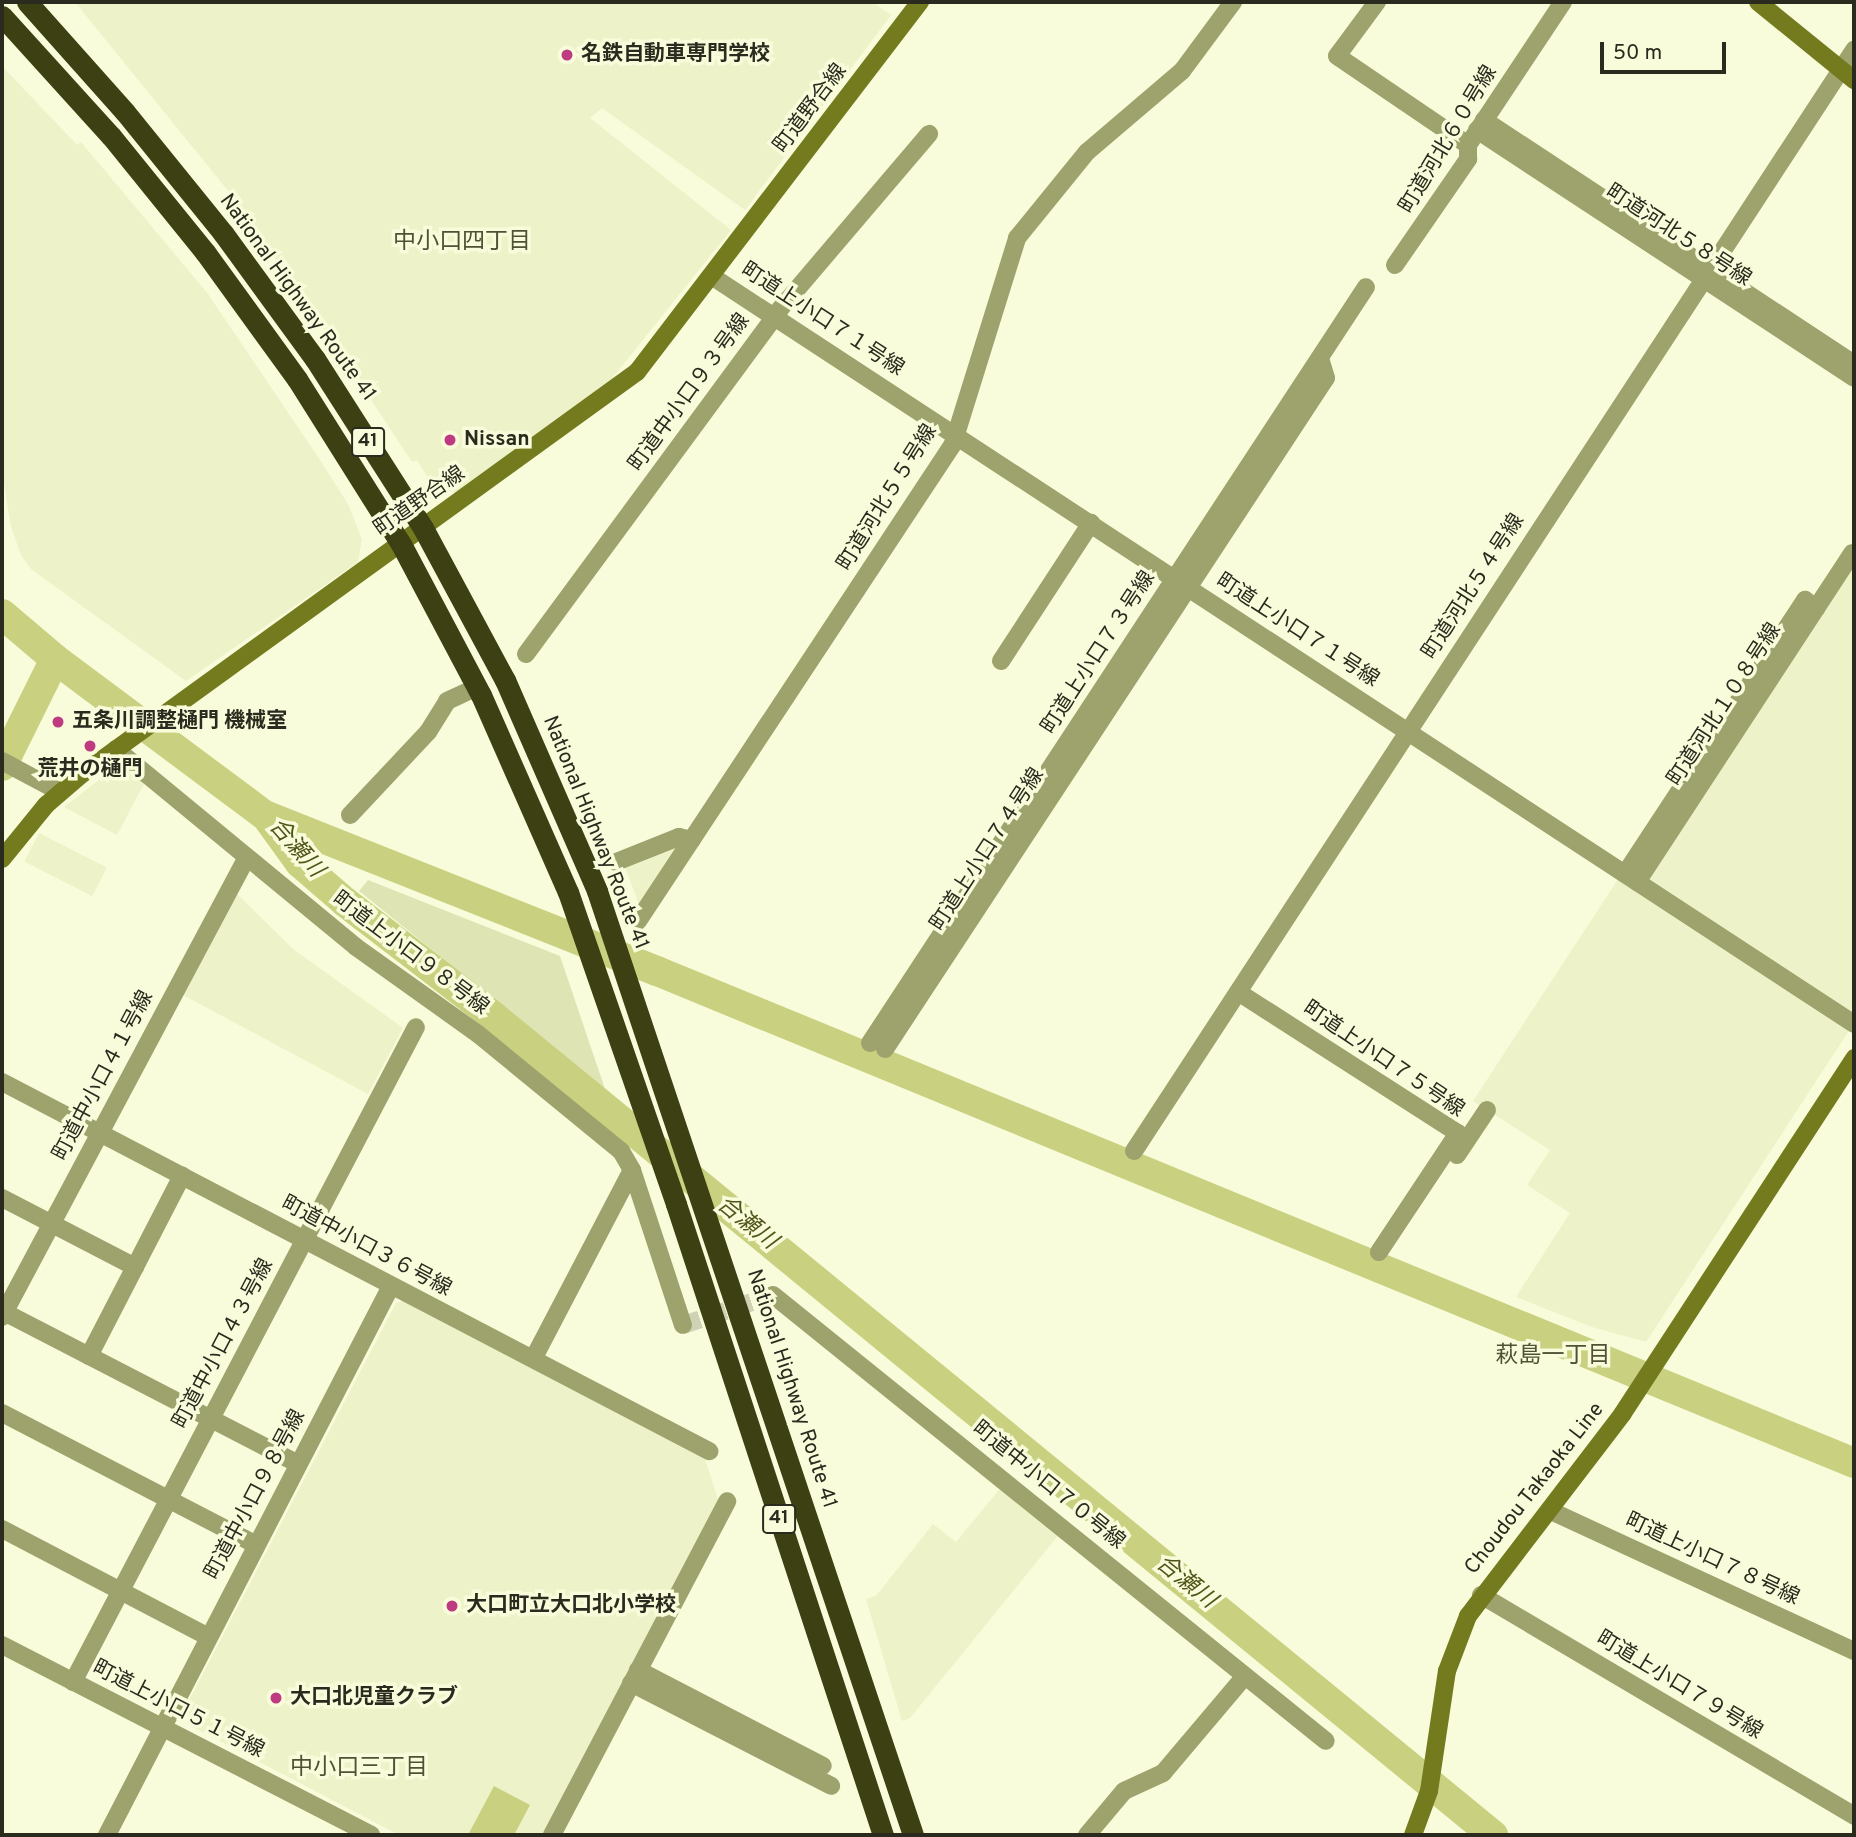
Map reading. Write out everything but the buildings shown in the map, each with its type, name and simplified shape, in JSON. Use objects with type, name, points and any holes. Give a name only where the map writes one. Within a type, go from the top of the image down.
[{"type":"highway","name":"National Highway Route 41","points":[[27,2],[125,112],[223,233],[315,359],[423,527],[505,680],[597,891],[715,1235],[913,1835]]},
{"type":"highway","name":"41","points":[[2,16],[111,136],[205,252],[297,379],[401,544],[477,687],[580,928],[676,1204],[883,1835]]},
{"type":"street","name":"町道野合線","points":[[2,859],[60,792],[117,748],[616,390],[654,354],[920,2]]},
{"type":"street","name":"町道河北５５号線","points":[[638,921],[956,435],[1017,238],[1087,152],[1182,71],[1233,2]]},
{"type":"street","name":"町道河北６０号線","points":[[1395,265],[1468,159],[1477,132],[1563,2]]},
{"type":"street","points":[[1758,2],[1848,75]]},
{"type":"street","points":[[1374,3],[1337,56],[1477,132],[1854,364]]},
{"type":"street","name":"町道河北５４号線","points":[[1134,1152],[1706,274],[1848,75],[1854,50]]},
{"type":"street","name":"町道中小口９３号線","points":[[526,654],[775,316],[929,135]]},
{"type":"street","name":"町道河北５８号線","points":[[1706,274],[1854,378]]},
{"type":"street","name":"町道上小口７１号線","points":[[713,277],[1854,1024]]},
{"type":"street","name":"町道上小口７３号線","points":[[878,1046],[1182,583],[1366,287]]},
{"type":"street","points":[[1001,661],[1091,523]]},
{"type":"street","points":[[1631,878],[1805,600],[1816,608],[1852,553]]},
{"type":"street","points":[[350,814],[428,732],[447,701],[477,687]]},
{"type":"street","name":"町道上小口９８号線","points":[[117,748],[356,947],[489,1042],[621,1151],[626,1181]]},
{"type":"street","points":[[2,761],[60,792]]},
{"type":"street","points":[[616,862],[679,837],[692,840]]},
{"type":"street","name":"町道中小口４１号線","points":[[3,1314],[247,857]]},
{"type":"street","name":"町道上小口７５号線","points":[[1238,992],[1458,1133],[1383,1254],[1402,1239],[1487,1110]]},
{"type":"street","name":"町道中小口４３号線","points":[[72,1682],[416,1027]]},
{"type":"street","name":"Choudou Takaoka Line","points":[[1413,1835],[1423,1811],[1433,1764],[1447,1671],[1481,1595],[1551,1511],[1638,1391],[1854,1058]]},
{"type":"street","name":"町道中小口３６号線","points":[[2,1082],[709,1451]]},
{"type":"street","points":[[89,1356],[182,1176]]},
{"type":"street","points":[[626,1181],[682,1325]]},
{"type":"street","points":[[533,1359],[626,1181]]},
{"type":"street","points":[[2,1198],[135,1268]]},
{"type":"street","name":"町道中小口９８号線","points":[[107,1835],[164,1727],[207,1636],[391,1286]]},
{"type":"street","name":"町道中小口７０号線","points":[[773,1294],[1326,1741]]},
{"type":"street","points":[[3,1314],[298,1464]]},
{"type":"street","points":[[2,1413],[255,1544]]},
{"type":"street","points":[[552,1835],[727,1501]]},
{"type":"street","name":"町道上小口７８号線","points":[[1551,1511],[1854,1650]]},
{"type":"street","points":[[2,1529],[207,1636]]},
{"type":"street","name":"町道上小口７９号線","points":[[1481,1595],[1854,1816]]},
{"type":"street","name":"町道上小口５１号線","points":[[2,1645],[371,1835]]},
{"type":"street","points":[[635,1677],[824,1766]]},
{"type":"street","points":[[635,1677],[831,1786]]},
{"type":"street","points":[[1087,1835],[1124,1791],[1163,1773],[1244,1677]]},
{"type":"shaded area","points":[[75,2],[872,2],[891,15],[745,210],[602,108],[590,118],[731,230],[606,386],[457,493],[434,488],[417,460],[412,462],[302,295],[239,211],[242,208]]},
{"type":"shaded area","points":[[2,66],[77,145],[81,142],[208,294],[348,504],[362,539],[358,562],[186,681],[31,569],[21,555],[11,527],[2,471]]},
{"type":"shaded area","points":[[1854,554],[1854,1023],[1646,1342],[1592,1327],[1516,1297],[1570,1213],[1527,1185],[1550,1150],[1473,1101],[1804,595],[1816,603]]},
{"type":"shaded area","points":[[117,766],[146,780],[117,835],[64,807]]},
{"type":"shaded area","points":[[39,833],[107,868],[92,896],[24,862]]},
{"type":"shaded area","points":[[682,845],[640,907],[625,867]]},
{"type":"shaded area","points":[[368,880],[560,956],[605,1089],[359,891]]},
{"type":"shaded area","points":[[234,891],[293,949],[403,1028],[368,1094],[181,994]]},
{"type":"shaded area","name":"大口町立大口北小学校","points":[[403,1301],[705,1459],[719,1503],[545,1835],[399,1835],[193,1727],[185,1708],[396,1303]]},
{"type":"shaded area","points":[[1004,1484],[1061,1532],[910,1718],[902,1721],[866,1599],[876,1596],[933,1524],[956,1542]]},
{"type":"shaded area","points":[[494,1786],[530,1805],[514,1835],[468,1835]]},
{"type":"waterway","name":"合瀬川","points":[[2,614],[55,659],[266,816],[300,863],[345,902],[493,1016],[1493,1835]]},
{"type":"waterway","points":[[2,766],[55,659]]},
{"type":"waterway","points":[[267,816],[657,971],[1854,1463]]},
{"type":"tunnel","points":[[683,1325],[773,1295]]},
{"type":"place","name":"名鉄自動車専門学校","points":[[567,55]]},
{"type":"place","name":"Nissan","points":[[450,440]]},
{"type":"place","name":"五条川調整樋門 機械室","points":[[58,722]]},
{"type":"place","name":"荒井の樋門","points":[[90,746]]},
{"type":"place","name":"大口町立大口北小学校","points":[[452,1606]]},
{"type":"place","name":"大口北児童クラブ","points":[[276,1698]]},
{"type":"district","name":"中小口四丁目","points":[[462,243]]},
{"type":"district","name":"萩島一丁目","points":[[1553,1357]]},
{"type":"district","name":"中小口三丁目","points":[[359,1769]]}]
